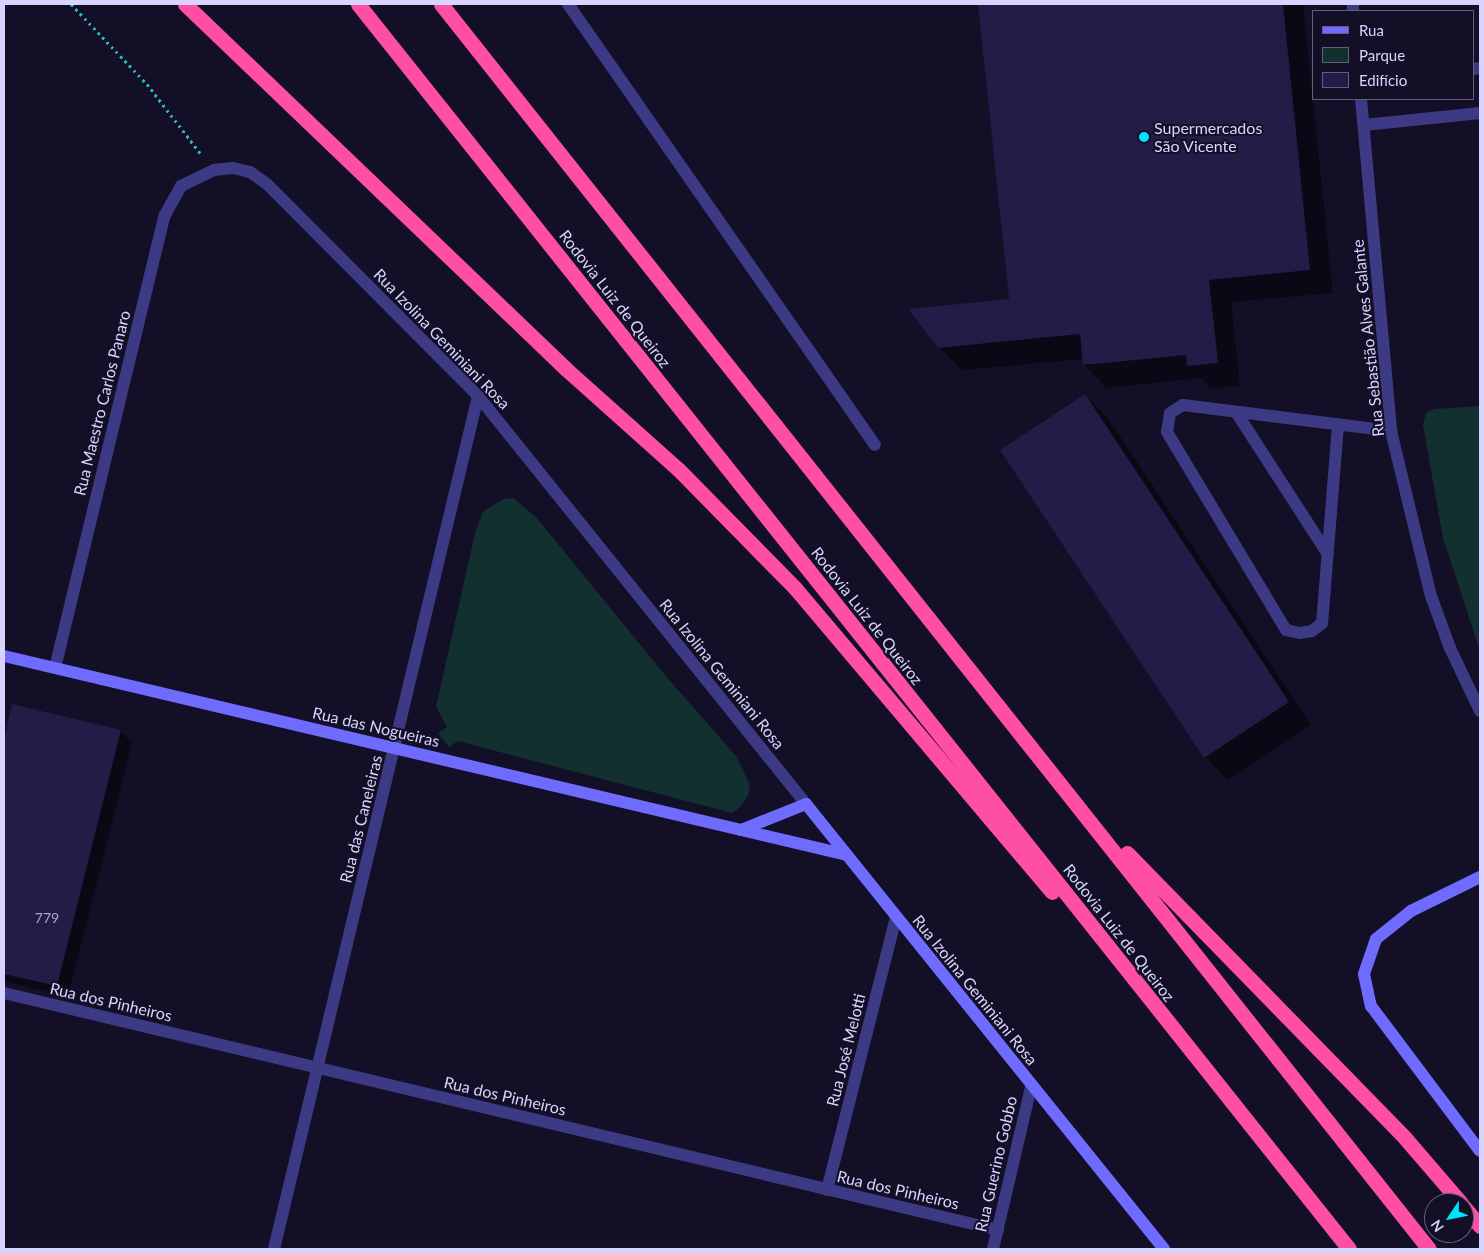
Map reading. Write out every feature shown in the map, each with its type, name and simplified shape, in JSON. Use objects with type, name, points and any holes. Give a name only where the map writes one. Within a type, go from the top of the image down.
[{"type":"highway","points":[[185,4],[566,369],[678,469],[795,588],[1275,1156]]},
{"type":"highway","name":"Rodovia Luiz de Queiroz","points":[[358,4],[1349,1249]]},
{"type":"highway","points":[[441,4],[1430,1249]]},
{"type":"highway","points":[[1071,796],[1405,1138],[1452,1193]]},
{"type":"street","points":[[568,4],[875,445]]},
{"type":"street","name":"Rua Sebastião Alves Galante","points":[[1361,100],[1391,431],[1432,596],[1450,648],[1480,711]]},
{"type":"street","points":[[1364,125],[1480,113]]},
{"type":"street","name":"Rua Izolina Geminiani Rosa","points":[[214,170],[233,168],[250,172],[267,184],[478,396],[1031,1087],[1164,1249]]},
{"type":"street","name":"Rua Maestro Carlos Panaro","points":[[55,668],[165,214],[181,186],[214,170]]},
{"type":"street","name":"Rua das Caneleiras","points":[[274,1249],[478,396]]},
{"type":"street","points":[[1338,425],[1322,623],[1312,631],[1300,633],[1286,630],[1167,432],[1170,413],[1184,405],[1391,431]]},
{"type":"street","points":[[1236,412],[1328,554]]},
{"type":"street","name":"Rua das Nogueiras","points":[[4,656],[847,855]]},
{"type":"street","points":[[741,830],[806,804]]},
{"type":"street","points":[[1480,877],[1411,911],[1376,939],[1364,974],[1372,1006],[1480,1152]]},
{"type":"street","name":"Rua José Melotti","points":[[827,1190],[896,918]]},
{"type":"street","name":"Rua dos Pinheiros","points":[[4,993],[998,1230]]},
{"type":"street","name":"Rua Guerino Gobbo","points":[[993,1249],[1031,1087]]},
{"type":"path","points":[[71,4],[147,84],[214,170]]},
{"type":"green space","points":[[1480,406],[1480,651],[1443,538],[1423,425],[1426,413],[1434,409]]},
{"type":"green space","points":[[513,498],[536,517],[665,675],[736,756],[750,785],[748,796],[739,808],[732,813],[458,741],[449,747],[438,733],[447,727],[436,707],[475,533],[483,512],[503,499]]},
{"type":"building","name":"Supermercados São Vicente","points":[[978,4],[1283,4],[1310,270],[1209,280],[1218,363],[1187,366],[1186,355],[1083,365],[1080,334],[938,348],[908,309],[1009,299]]},
{"type":"building","points":[[1085,394],[1289,702],[1204,758],[1000,450]]},
{"type":"building","points":[[12,704],[121,730],[57,986],[4,974],[4,740]]},
{"type":"place","name":"Supermercados São Vicente","points":[[1144,137]]}]
